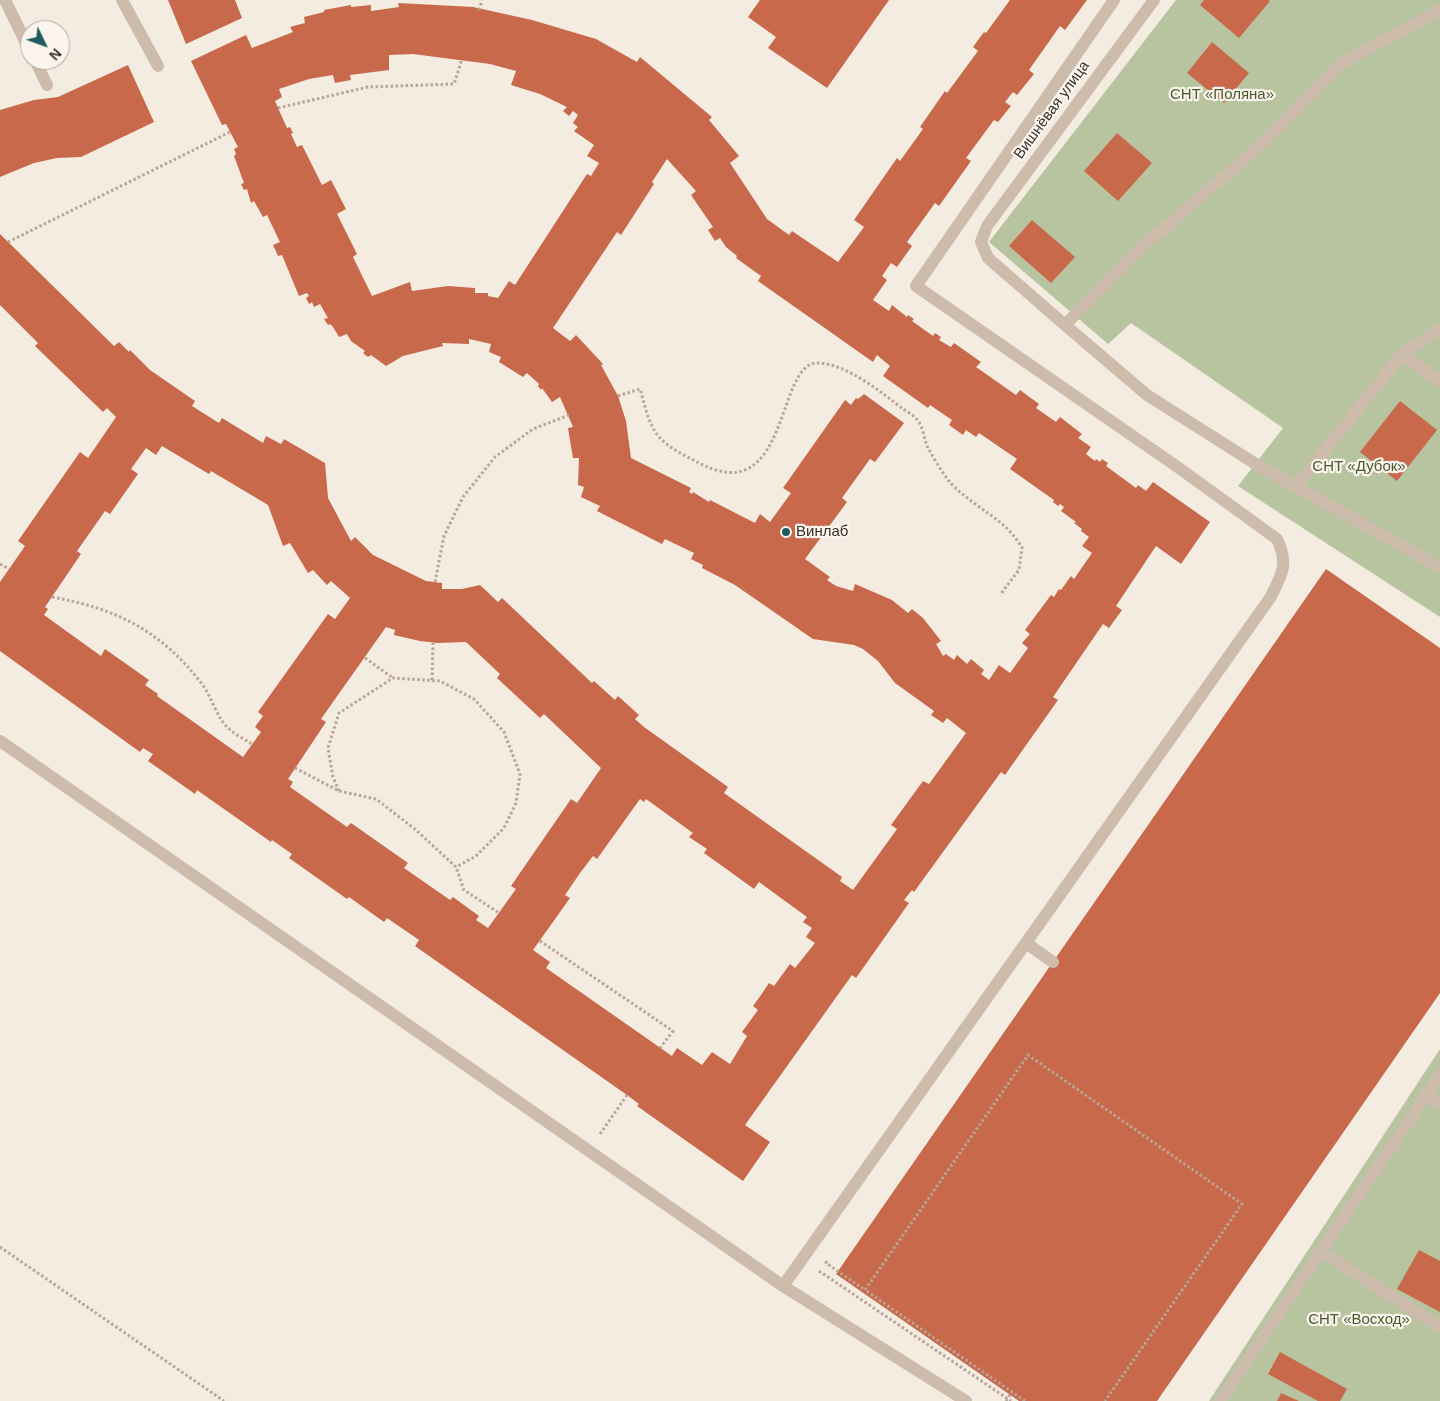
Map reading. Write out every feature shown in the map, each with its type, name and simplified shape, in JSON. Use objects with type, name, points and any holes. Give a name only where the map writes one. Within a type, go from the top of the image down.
[{"type":"street","points":[[5,0],[20,31]]},
{"type":"street","points":[[122,0],[158,66]]},
{"type":"street","points":[[783,1286],[1270,598],[1281,576],[1284,554],[1277,539],[916,286],[1114,0]]},
{"type":"street","name":"Вишнёвая улица","points":[[1065,325],[988,258],[981,242],[987,226],[1154,0]]},
{"type":"street","points":[[1440,10],[1342,64],[1262,144],[1134,254],[1065,325],[1147,395],[1259,466],[1440,567]]},
{"type":"street","points":[[39,70],[47,85]]},
{"type":"street","points":[[1296,487],[1402,354],[1440,329]]},
{"type":"street","points":[[1402,354],[1440,381]]},
{"type":"street","points":[[0,741],[783,1286],[966,1401]]},
{"type":"street","points":[[1026,943],[1053,962]]},
{"type":"street","points":[[1220,1401],[1440,1075]]},
{"type":"street","points":[[1425,1096],[1440,1103]]},
{"type":"street","points":[[1320,1251],[1440,1327]]},
{"type":"path","points":[[479,10],[482,0]]},
{"type":"path","points":[[278,108],[368,88],[454,84],[462,59]]},
{"type":"path","points":[[8,242],[230,132]]},
{"type":"path","points":[[618,396],[640,389],[650,421],[660,438],[684,455],[711,469],[731,473],[743,471],[760,459],[784,418],[793,386],[802,369],[816,362],[833,365],[874,386],[918,421],[928,446],[950,482],[1004,526],[1022,547],[1019,570],[1000,595]]},
{"type":"path","points":[[435,582],[444,536],[463,497],[495,457],[533,429],[569,415]]},
{"type":"path","points":[[0,564],[9,569]]},
{"type":"path","points":[[52,597],[108,610],[151,633],[177,655],[204,686],[226,726],[252,744]]},
{"type":"path","points":[[432,680],[433,643]]},
{"type":"path","points":[[365,658],[393,678],[440,681],[474,699],[504,732],[520,774],[516,803],[504,828],[476,856],[456,867]]},
{"type":"path","points":[[339,790],[332,777],[328,748],[340,713],[393,678]]},
{"type":"path","points":[[295,768],[339,790],[376,799],[416,830],[456,867],[464,890],[499,913]]},
{"type":"path","points":[[540,941],[673,1031],[660,1048]]},
{"type":"path","points":[[865,1290],[1028,1055],[1242,1204],[1105,1401]]},
{"type":"path","points":[[588,1151],[627,1096]]},
{"type":"path","points":[[0,1246],[224,1401]]},
{"type":"path","points":[[802,1260],[1008,1400],[1012,1392]]},
{"type":"path","points":[[826,1263],[1025,1401]]},
{"type":"green space","points":[[1176,0],[1440,0],[1440,617],[1238,486],[1283,428],[1131,323],[1108,344],[989,242]]},
{"type":"green space","name":"СНТ «Восход»","points":[[1440,1049],[1440,1401],[1209,1401]]},
{"type":"building","points":[[168,0],[235,0],[242,18],[186,44]]},
{"type":"building","points":[[760,0],[889,0],[827,88],[768,48],[776,37],[748,17]]},
{"type":"building","points":[[1010,0],[1087,0],[1065,30],[1060,26],[1029,70],[1034,74],[1017,95],[1013,92],[1005,102],[1011,106],[998,122],[994,120],[966,158],[971,161],[939,206],[935,203],[907,242],[912,246],[897,267],[891,263],[882,276],[887,280],[873,300],[889,311],[892,305],[907,317],[908,315],[914,319],[912,321],[933,336],[935,333],[941,337],[939,340],[951,347],[954,343],[981,362],[976,367],[1016,395],[1020,390],[1039,404],[1036,408],[1056,422],[1060,417],[1082,434],[1078,438],[1091,447],[1086,454],[1095,461],[1096,459],[1100,462],[1102,459],[1108,463],[1106,466],[1136,488],[1138,485],[1146,491],[1153,482],[1210,522],[1181,564],[1156,546],[1116,606],[1122,610],[1109,628],[1103,624],[1053,697],[1058,700],[1005,775],[1001,772],[914,892],[912,890],[904,900],[909,903],[856,978],[852,975],[745,1125],[770,1142],[743,1181],[637,1106],[639,1104],[627,1095],[415,946],[419,940],[387,918],[384,922],[349,897],[347,899],[289,858],[292,854],[272,840],[271,842],[197,790],[195,794],[148,761],[153,754],[143,748],[140,752],[0,651],[0,582],[25,546],[18,541],[80,452],[88,458],[116,417],[107,408],[103,412],[35,346],[38,343],[0,305],[0,234],[114,346],[119,342],[129,352],[130,350],[150,370],[195,401],[192,406],[219,423],[222,418],[263,443],[266,436],[281,444],[284,439],[325,463],[328,498],[351,541],[355,537],[373,555],[426,581],[442,583],[442,589],[462,589],[480,585],[498,602],[502,598],[592,683],[594,681],[615,700],[618,696],[639,715],[635,719],[644,727],[728,787],[724,793],[842,877],[840,881],[853,890],[897,829],[891,825],[923,781],[929,784],[966,733],[947,718],[943,723],[931,715],[934,711],[895,683],[878,661],[863,649],[854,645],[813,639],[735,585],[702,568],[703,565],[691,559],[694,553],[665,539],[662,544],[597,511],[600,506],[581,497],[584,487],[578,485],[579,458],[573,458],[568,428],[573,427],[560,397],[552,402],[542,388],[541,390],[538,386],[539,384],[527,373],[523,377],[499,362],[501,357],[489,352],[491,344],[469,339],[469,344],[442,343],[443,346],[403,356],[386,366],[371,355],[368,357],[363,353],[365,351],[351,341],[347,334],[339,337],[333,327],[330,324],[328,325],[324,319],[328,318],[320,304],[314,307],[312,302],[309,304],[306,298],[309,296],[307,293],[299,296],[282,255],[278,256],[273,245],[280,242],[267,215],[263,217],[254,201],[251,203],[247,189],[244,190],[241,184],[244,183],[234,156],[236,154],[234,149],[238,147],[226,124],[222,125],[191,61],[246,35],[252,48],[293,32],[290,27],[305,23],[304,17],[324,12],[324,10],[351,5],[351,7],[371,5],[371,11],[399,7],[398,3],[473,7],[532,20],[596,39],[637,62],[640,57],[712,117],[709,120],[739,156],[730,163],[767,219],[789,235],[792,231],[838,262],[864,227],[854,220],[897,158],[900,161],[923,129],[920,127],[945,91],[947,93],[978,51],[973,47],[984,32],[986,33]],"holes":[[[413,54],[490,64],[516,71],[511,85],[540,94],[567,107],[563,111],[569,116],[573,111],[578,115],[573,123],[578,127],[574,131],[594,145],[587,156],[599,163],[591,176],[587,174],[515,285],[509,281],[498,298],[488,296],[488,293],[475,293],[475,288],[448,286],[412,291],[410,282],[372,296],[353,257],[357,254],[337,214],[346,209],[331,180],[322,185],[302,145],[297,147],[290,127],[287,128],[275,101],[282,97],[279,89],[309,79],[333,75],[335,83],[351,80],[350,75],[389,70],[389,55]],[[667,159],[696,191],[691,195],[713,227],[708,230],[715,241],[720,238],[726,247],[737,256],[736,258],[761,276],[758,281],[873,362],[877,355],[890,366],[883,376],[928,408],[930,405],[952,420],[949,425],[963,435],[966,430],[976,437],[979,433],[1017,459],[1010,469],[1054,500],[1053,502],[1058,506],[1060,504],[1064,507],[1061,511],[1076,522],[1074,523],[1089,537],[1082,546],[1092,553],[1074,579],[1071,576],[1054,597],[1051,595],[1025,630],[1030,634],[1022,643],[1028,648],[1010,673],[999,665],[989,680],[981,674],[984,670],[971,659],[967,664],[957,655],[954,660],[946,654],[943,656],[936,644],[941,641],[923,618],[912,609],[908,613],[892,600],[855,584],[853,591],[836,586],[827,580],[830,577],[805,559],[847,502],[842,498],[870,459],[875,462],[904,423],[864,394],[858,399],[856,398],[851,405],[845,400],[783,488],[791,493],[770,522],[760,514],[755,523],[710,500],[709,502],[693,492],[692,494],[689,492],[691,488],[631,458],[626,421],[618,396],[601,365],[603,364],[576,335],[570,341],[553,328],[617,232],[621,235],[654,184],[652,182]],[[162,446],[209,474],[211,471],[268,505],[283,546],[290,543],[308,573],[313,570],[327,585],[331,581],[350,598],[335,619],[328,614],[258,712],[263,716],[255,727],[261,732],[243,757],[157,696],[158,694],[145,685],[149,680],[105,649],[101,656],[44,615],[48,609],[45,607],[81,554],[77,551],[105,511],[110,514],[138,474],[131,469],[146,448],[156,455]],[[386,627],[395,630],[394,635],[420,641],[437,643],[466,642],[500,674],[497,678],[540,718],[544,714],[601,768],[577,803],[571,799],[511,886],[516,889],[488,928],[476,920],[479,916],[453,897],[450,900],[404,868],[408,863],[351,823],[347,827],[290,787],[293,782],[288,779],[326,722],[321,719]],[[640,799],[644,802],[646,799],[693,833],[689,837],[707,849],[704,853],[754,889],[759,882],[807,917],[803,922],[812,928],[806,937],[815,943],[795,968],[790,964],[774,986],[769,983],[753,1006],[758,1010],[742,1032],[747,1036],[730,1064],[712,1052],[702,1065],[677,1048],[672,1056],[546,968],[550,962],[533,950],[570,898],[565,895],[593,856],[597,859]]]},
{"type":"building","points":[[1204,0],[1270,1],[1239,38],[1200,5]]},
{"type":"building","points":[[1212,42],[1249,73],[1224,103],[1187,73]]},
{"type":"building","points":[[128,65],[154,122],[81,157],[57,158],[34,163],[0,177],[0,110],[34,100],[58,97]]},
{"type":"building","points":[[1117,133],[1152,163],[1118,201],[1084,171]]},
{"type":"building","points":[[1032,220],[1075,257],[1051,283],[1009,246]]},
{"type":"building","points":[[1400,401],[1437,430],[1397,481],[1360,452]]},
{"type":"building","points":[[1326,569],[1440,648],[1440,993],[1157,1401],[1019,1401],[836,1274]]},
{"type":"building","points":[[1419,1250],[1440,1261],[1440,1312],[1397,1289]]},
{"type":"building","points":[[1280,1352],[1347,1389],[1340,1401],[1318,1401],[1268,1374]]},
{"type":"building","points":[[1281,1393],[1299,1401],[1277,1401]]},
{"type":"place","name":"Винлаб","points":[[786,532]]},
{"type":"park label","name":"СНТ «Поляна»","points":[[1222,95]]},
{"type":"park label","name":"СНТ «Дубок»","points":[[1359,467]]}]
